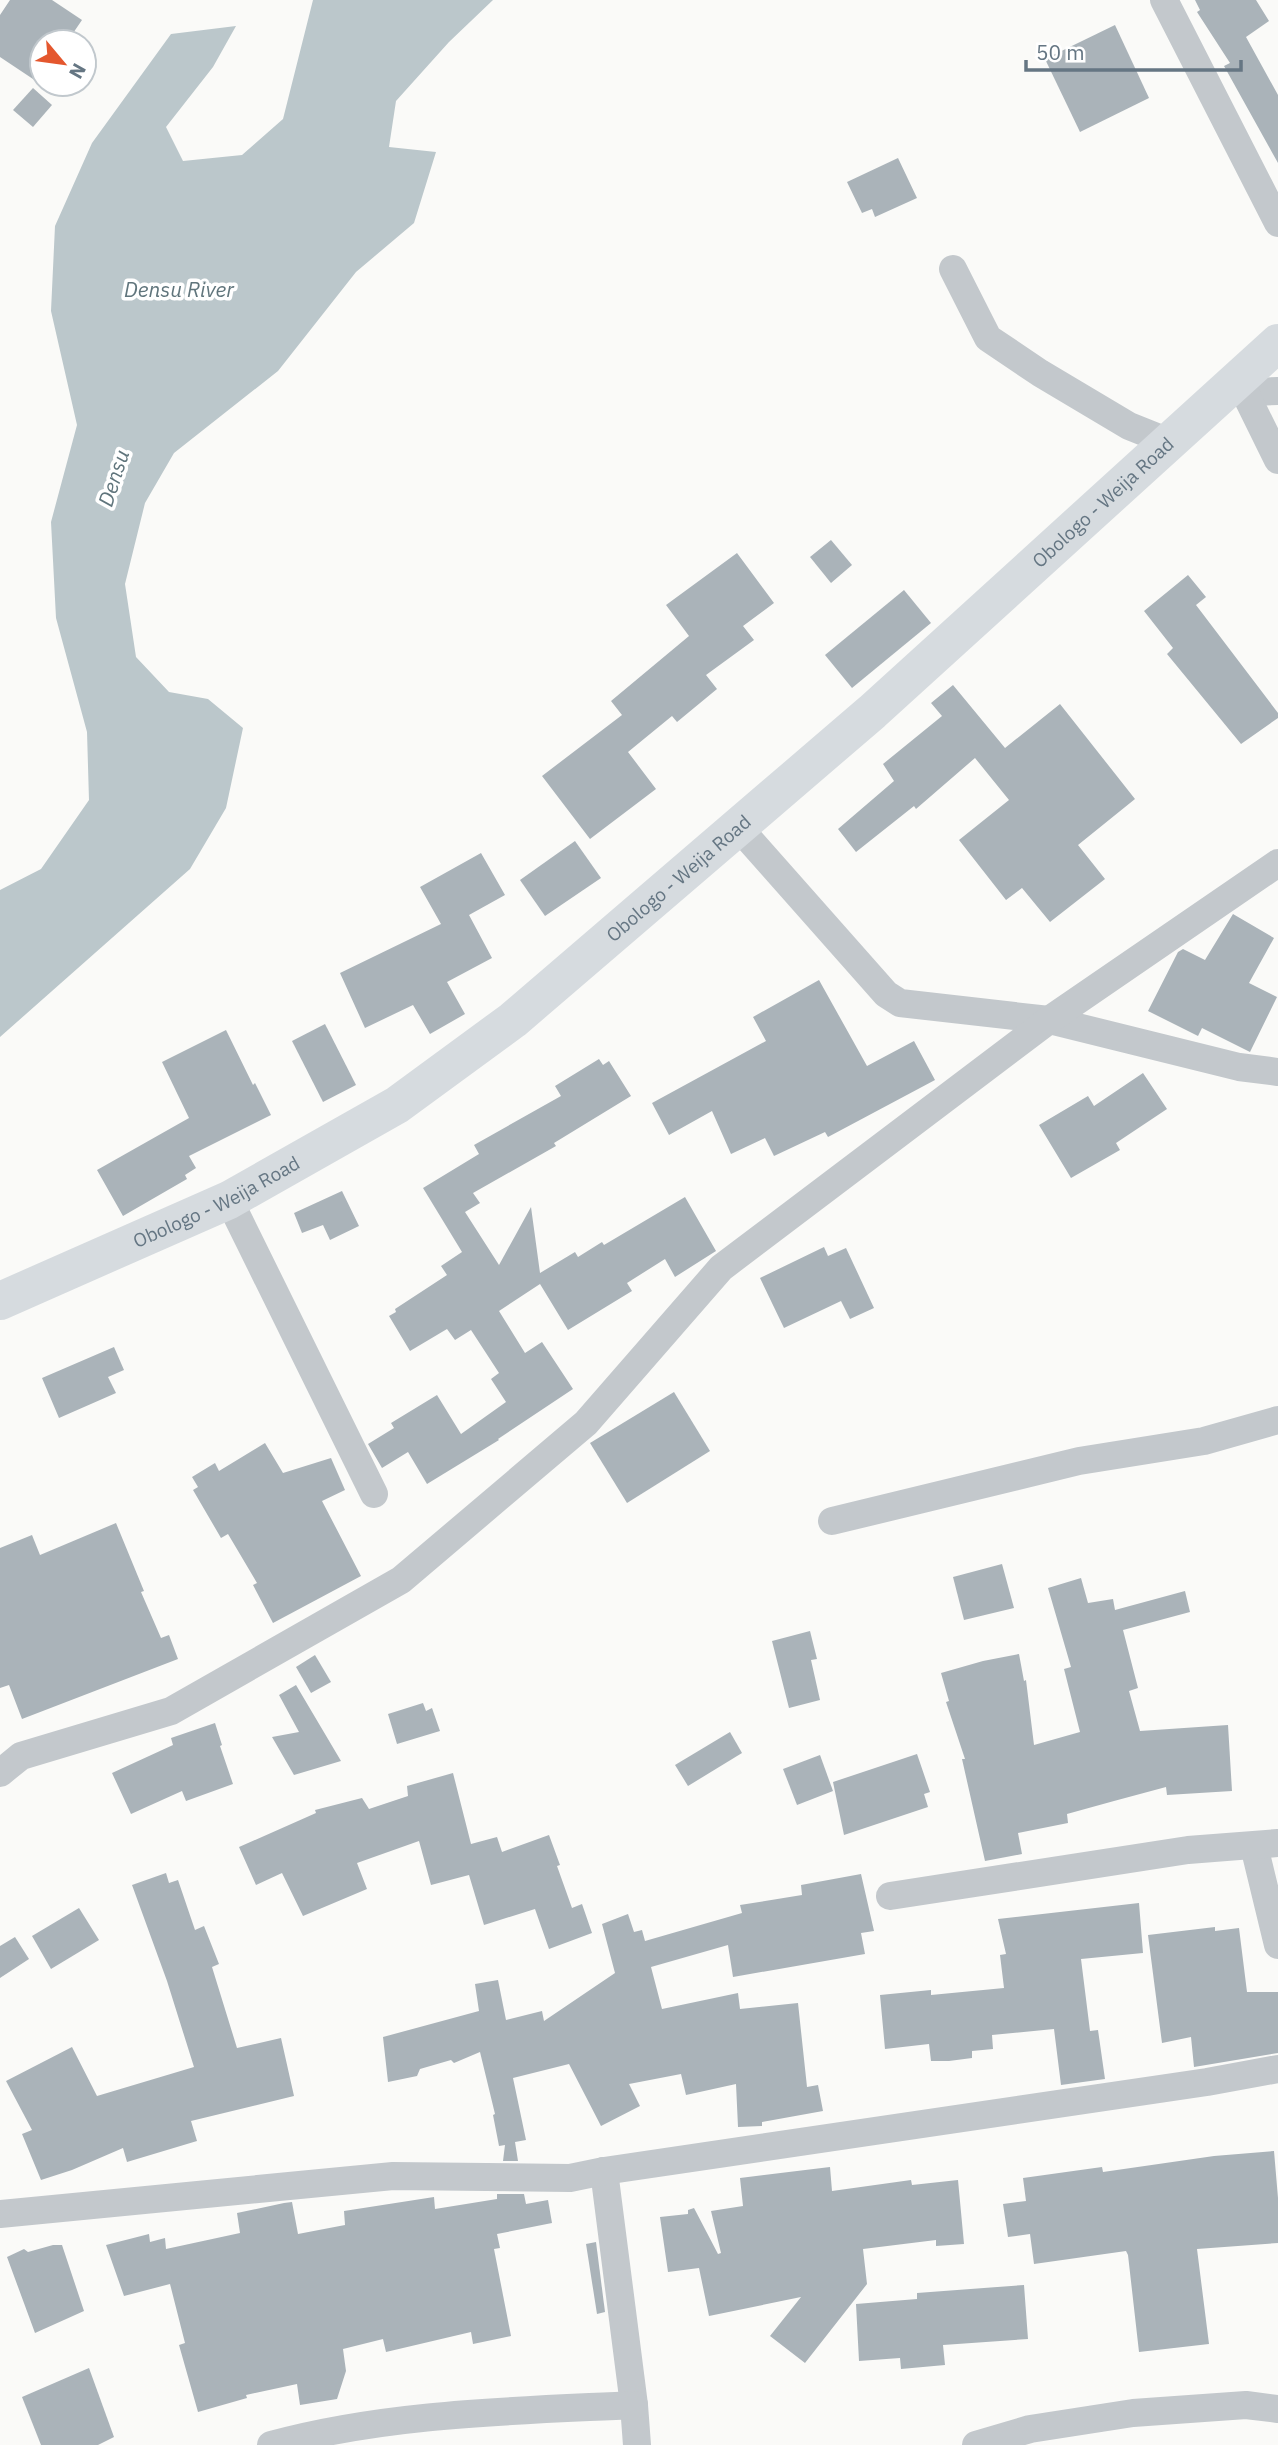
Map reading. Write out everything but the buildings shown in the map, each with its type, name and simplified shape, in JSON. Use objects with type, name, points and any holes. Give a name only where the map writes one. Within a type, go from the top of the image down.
[{"type":"street","points":[[1164,0],[1278,223]]},
{"type":"street","points":[[953,269],[988,338],[1040,373],[1129,426],[1169,442]]},
{"type":"street","name":"Obologo - Weija Road","points":[[0,1300],[229,1200],[397,1105],[513,1020],[872,712],[1169,442],[1234,393],[1278,343]]},
{"type":"street","points":[[1234,393],[1278,391]]},
{"type":"street","points":[[1234,393],[1278,460]]},
{"type":"street","points":[[739,828],[886,994],[900,1003],[1049,1020],[1239,1067],[1278,1072]]},
{"type":"street","points":[[0,1773],[21,1756],[171,1711],[401,1580],[586,1423],[721,1268],[1049,1020],[1278,863]]},
{"type":"street","points":[[229,1200],[374,1494]]},
{"type":"street","points":[[832,1521],[1079,1461],[1205,1441],[1278,1420]]},
{"type":"street","points":[[890,1896],[1188,1850],[1266,1844],[1278,1945]]},
{"type":"street","points":[[0,2214],[393,2176],[570,2178],[1218,2081],[1278,2069]]},
{"type":"street","points":[[604,2171],[637,2445]]},
{"type":"street","points":[[271,2445],[321,2431],[487,2412],[634,2405]]},
{"type":"street","points":[[976,2445],[1030,2429],[1133,2413],[1247,2405],[1278,2409]]},
{"type":"water","name":"Densu River","points":[[313,0],[493,0],[449,42],[396,101],[389,147],[436,152],[414,223],[356,272],[278,371],[174,453],[145,503],[125,584],[136,657],[169,692],[208,699],[243,728],[226,808],[190,869],[0,1037],[0,890],[41,869],[89,800],[87,732],[56,618],[51,522],[77,425],[51,311],[55,226],[92,143],[171,34],[236,26],[213,67],[166,127],[183,161],[242,155],[283,119]]},
{"type":"water label","name":"Densu","points":[[113,478]]}]
